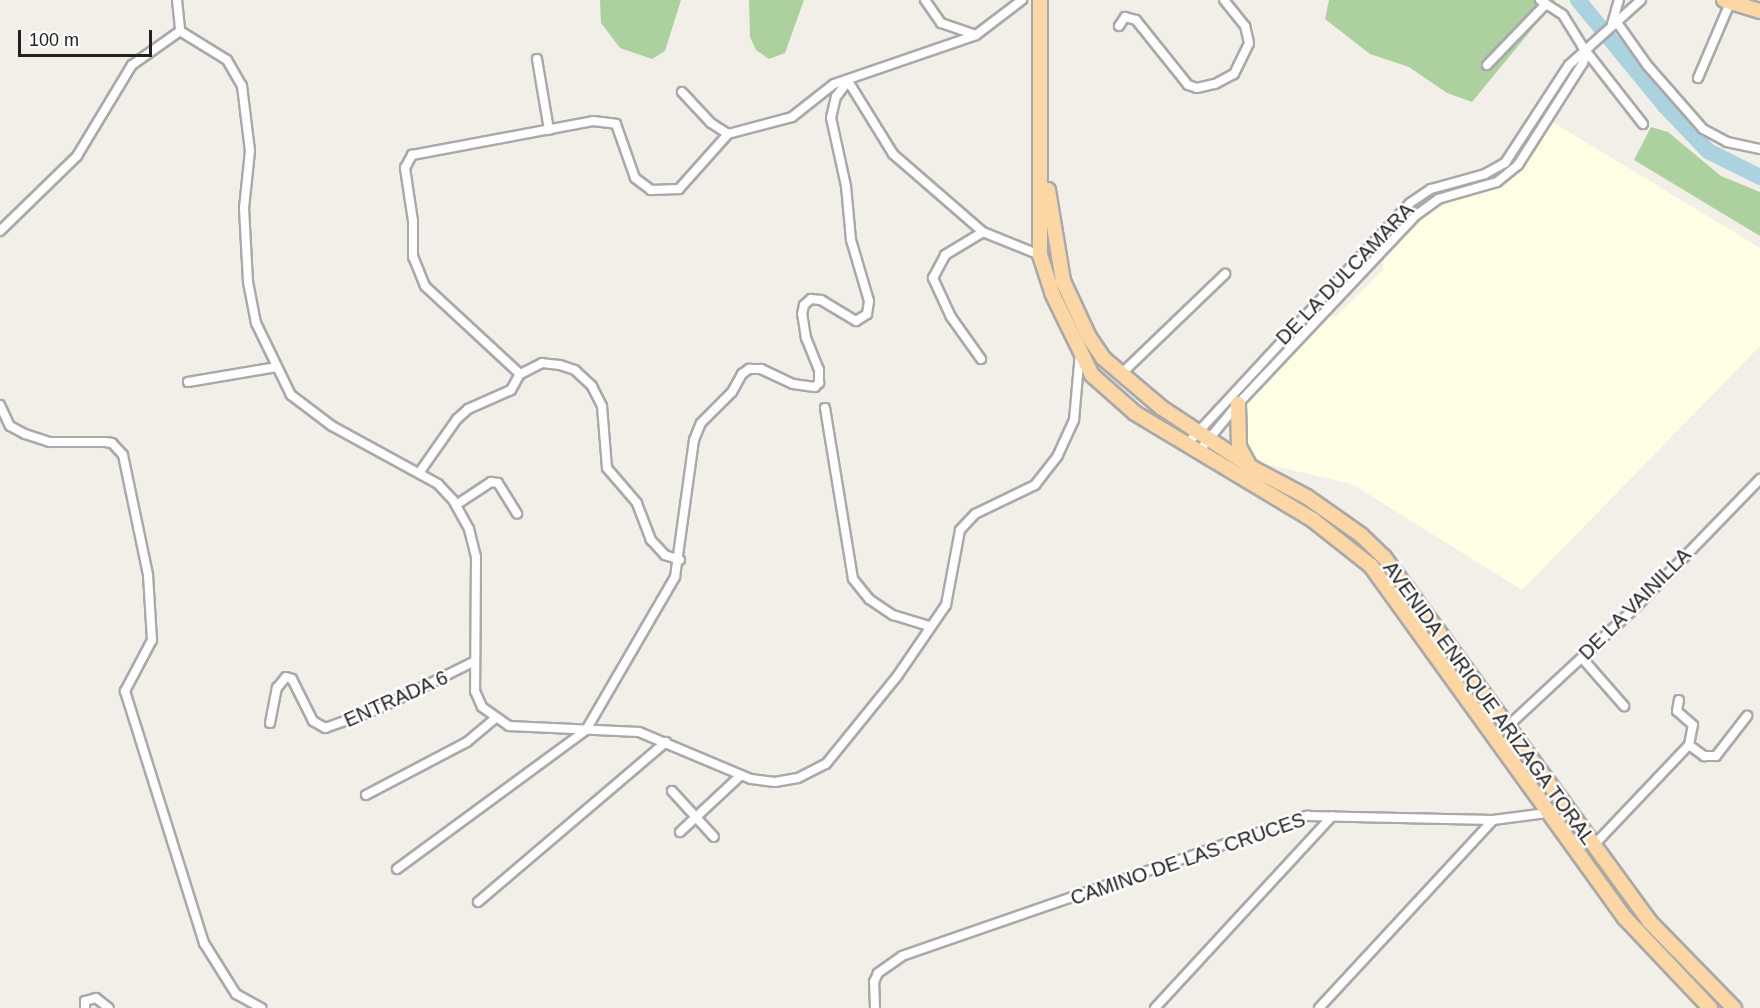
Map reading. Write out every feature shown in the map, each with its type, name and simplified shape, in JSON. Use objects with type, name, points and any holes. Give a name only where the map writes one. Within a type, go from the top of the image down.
[{"type":"main road","name":"AVENIDA ENRIQUE ARÍZAGA TORAL","points":[[1040,0],[1042,144],[1040,255],[1079,355],[1092,375],[1135,413],[1313,520],[1371,566],[1547,813],[1625,918],[1706,1007]]},
{"type":"main road","points":[[1727,1],[1760,11]]},
{"type":"main road","name":"AVENIDA ENRIQUE ARÍZAGA TORAL","points":[[1042,144],[1063,281],[1089,337],[1120,375],[1209,440],[1254,469],[1307,497],[1361,535],[1384,557],[1650,921],[1734,1008]]},
{"type":"main road","points":[[1238,404],[1239,447],[1254,469]]},
{"type":"street","points":[[177,0],[180,31]]},
{"type":"street","points":[[925,0],[941,23],[976,36]]},
{"type":"street","points":[[520,374],[425,286],[413,257],[413,221],[405,168],[412,155],[593,121],[616,123],[635,178],[651,190],[678,189],[728,134],[792,117],[825,89],[976,36],[1022,0]]},
{"type":"street","points":[[1119,26],[1125,17],[1137,20],[1188,85],[1197,88],[1234,74],[1249,43],[1245,26],[1224,0]]},
{"type":"street","name":"DE LA DULCAMARA","points":[[1613,23],[1619,0]]},
{"type":"street","name":"DE LA DULCAMARA","points":[[1193,447],[1197,431],[1410,203],[1431,189],[1485,174],[1505,164],[1569,65],[1641,0]]},
{"type":"street","points":[[1698,78],[1727,1]]},
{"type":"street","points":[[1487,65],[1543,2],[1563,15],[1643,124]]},
{"type":"street","points":[[1613,23],[1703,129],[1727,142],[1760,148]]},
{"type":"street","points":[[0,231],[77,156],[132,65],[180,31]]},
{"type":"street","points":[[180,31],[227,60],[242,86],[250,151],[244,208],[248,282],[256,323],[291,395],[310,412],[438,484],[456,505],[469,529],[476,557],[476,691],[482,706],[494,719],[527,729],[639,732],[666,742],[739,777],[775,782],[798,778],[826,764],[898,675],[946,605],[960,530],[975,514],[1035,485],[1057,457],[1074,420],[1079,355],[1089,337]]},
{"type":"street","name":"DE LA DULCAMARA","points":[[1193,447],[1209,440],[1238,404],[1415,216],[1438,199],[1497,182],[1518,165],[1583,63],[1588,50]]},
{"type":"street","points":[[537,59],[549,130]]},
{"type":"street","points":[[848,81],[893,154],[982,232],[1040,255]]},
{"type":"street","points":[[397,869],[586,730],[675,577],[680,560],[691,448],[701,423],[715,412],[748,369],[761,369],[807,387],[819,383],[819,370],[801,314],[811,299],[821,300],[850,320],[863,319],[867,314],[869,301],[851,240],[846,186],[831,118],[836,97],[848,81]]},
{"type":"street","points":[[682,92],[711,123],[728,134]]},
{"type":"street","points":[[981,359],[951,317],[933,278],[945,255],[982,232]]},
{"type":"street","points":[[1120,375],[1225,274]]},
{"type":"street","points":[[419,473],[457,419],[468,409],[512,390],[520,374],[542,363],[560,365],[575,370],[592,386],[602,406],[607,468],[637,502],[651,540],[665,555],[680,560]]},
{"type":"street","points":[[188,382],[277,367]]},
{"type":"street","points":[[0,405],[10,426],[25,434],[50,442],[105,442],[123,455],[148,575],[152,640],[126,691],[204,943],[236,994],[261,1008]]},
{"type":"street","points":[[825,408],[853,579],[865,594],[893,615],[930,626]]},
{"type":"street","name":"DE LA VAINILLA","points":[[1508,726],[1582,658],[1760,479]]},
{"type":"street","points":[[456,505],[491,482],[498,483],[517,513]]},
{"type":"street","points":[[1582,658],[1624,706]]},
{"type":"street","name":"ENTRADA 6","points":[[270,723],[277,688],[286,677],[292,679],[313,721],[324,728],[376,710],[475,661]]},
{"type":"street","points":[[1593,846],[1689,745],[1693,725],[1677,711],[1679,700]]},
{"type":"street","points":[[1689,745],[1704,756],[1716,756],[1747,716]]},
{"type":"street","points":[[366,795],[467,742],[494,719]]},
{"type":"street","points":[[478,902],[666,742]]},
{"type":"street","points":[[680,832],[739,777]]},
{"type":"street","points":[[672,791],[714,837]]},
{"type":"street","name":"CAMINO DE LAS CRUCES","points":[[875,1008],[874,982],[878,973],[902,956],[1307,816],[1493,820],[1547,813],[1564,806]]},
{"type":"street","points":[[1155,1008],[1332,816]]},
{"type":"street","points":[[1318,1008],[1493,820]]},
{"type":"street","points":[[85,1008],[85,1001],[96,998],[109,1008]]},
{"type":"shaded area","points":[[1551,121],[1760,248],[1760,346],[1522,590],[1352,484],[1261,463],[1248,446],[1245,416],[1248,398],[1320,317],[1337,316],[1383,270],[1384,254],[1423,215],[1437,203],[1494,189],[1524,164]]},
{"type":"green space","points":[[600,0],[681,0],[665,51],[652,59],[620,48],[601,23]]},
{"type":"green space","points":[[749,0],[804,0],[785,53],[769,59],[756,50],[750,37]]},
{"type":"green space","points":[[1329,0],[1555,1],[1472,102],[1447,93],[1409,67],[1370,54],[1325,19]]},
{"type":"green space","points":[[1651,127],[1668,132],[1721,176],[1760,192],[1760,236],[1634,160]]},
{"type":"waterway","points":[[1578,0],[1665,106],[1708,151],[1760,177]]}]
